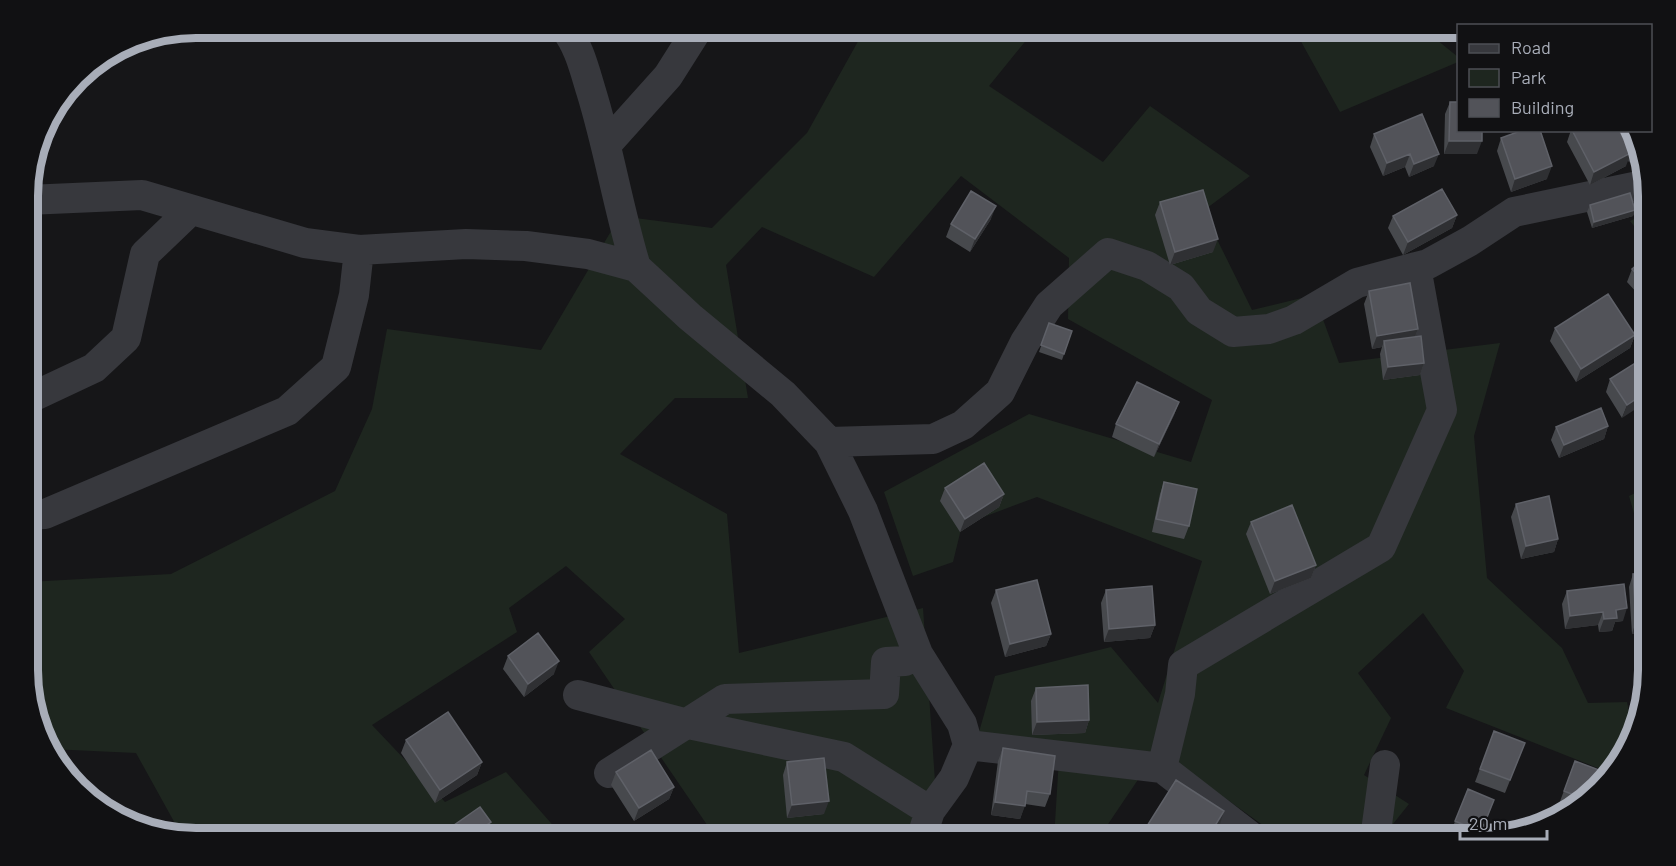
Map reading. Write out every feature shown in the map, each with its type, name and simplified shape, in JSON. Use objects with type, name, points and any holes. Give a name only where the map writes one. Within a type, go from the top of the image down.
[{"type":"street","points":[[573,38],[576,42],[607,144],[620,216],[636,267]]},
{"type":"street","points":[[607,144],[668,76],[692,38]]},
{"type":"street","points":[[830,442],[933,439],[963,425],[1000,392],[1025,342],[1049,305],[1108,253],[1147,266],[1181,287],[1199,311],[1233,332],[1269,329],[1286,323],[1357,283],[1428,264],[1514,212],[1638,186]]},
{"type":"street","points":[[38,200],[142,195],[305,243],[359,250],[466,244],[526,246],[588,254],[636,267],[690,317],[783,394],[830,442],[863,511],[918,654],[962,724],[968,745],[954,778],[925,825],[844,757],[684,723],[579,695]]},
{"type":"street","points":[[38,394],[94,369],[126,338],[145,254],[191,210]]},
{"type":"street","points":[[38,514],[45,514],[287,411],[336,367],[354,295],[359,250]]},
{"type":"street","points":[[1162,768],[1180,694],[1183,665],[1382,547],[1442,410],[1416,267]]},
{"type":"street","points":[[609,773],[684,723],[725,699],[885,694],[886,662],[905,661],[918,654]]},
{"type":"street","points":[[968,745],[1162,768],[1240,828]]},
{"type":"street","points":[[1376,828],[1385,765]]},
{"type":"green space","points":[[860,38],[1028,38],[989,86],[1103,162],[1150,106],[1250,176],[1203,211],[1252,310],[1314,295],[1339,363],[1500,343],[1474,436],[1487,578],[1562,648],[1588,703],[1627,702],[1630,721],[1622,740],[1603,770],[1446,708],[1464,671],[1423,613],[1358,673],[1391,718],[1364,775],[1409,804],[1390,828],[1267,828],[1158,750],[1105,828],[1055,828],[1060,742],[977,739],[995,676],[1111,647],[1158,703],[1202,561],[1037,497],[962,525],[953,562],[913,576],[884,492],[1029,414],[1191,462],[1212,400],[1068,319],[1069,258],[961,176],[874,277],[762,227],[726,265],[748,398],[675,398],[620,454],[727,514],[739,653],[923,608],[938,828],[709,828],[589,652],[625,619],[566,566],[509,608],[517,632],[372,725],[445,802],[506,772],[555,828],[177,827],[136,753],[59,749],[43,711],[39,691],[38,581],[171,574],[335,491],[372,409],[387,329],[541,350],[620,216],[712,228],[807,133]]},
{"type":"green space","points":[[1299,38],[1435,38],[1457,56],[1457,62],[1340,112]]},
{"type":"green space","points":[[1638,217],[1638,231],[1630,221]]},
{"type":"green space","points":[[1638,492],[1638,527],[1629,496]]},
{"type":"building","points":[[1450,102],[1457,102],[1457,132],[1482,132],[1482,141],[1449,141]]},
{"type":"building","points":[[1422,114],[1439,154],[1414,164],[1410,154],[1387,163],[1374,134]]},
{"type":"building","points":[[1518,132],[1541,132],[1552,166],[1515,179],[1501,138]]},
{"type":"building","points":[[1573,132],[1620,132],[1631,153],[1594,172]]},
{"type":"building","points":[[1442,189],[1457,215],[1408,242],[1393,216]]},
{"type":"building","points":[[1203,190],[1218,239],[1175,252],[1160,202]]},
{"type":"building","points":[[971,191],[996,206],[975,239],[951,224]]},
{"type":"building","points":[[1630,193],[1635,210],[1594,222],[1590,205]]},
{"type":"building","points":[[1638,264],[1638,276],[1632,269]]},
{"type":"building","points":[[1410,283],[1418,329],[1377,336],[1369,291]]},
{"type":"building","points":[[1608,294],[1635,335],[1581,369],[1555,328]]},
{"type":"building","points":[[1049,323],[1072,331],[1064,354],[1041,345]]},
{"type":"building","points":[[1421,336],[1424,363],[1388,367],[1384,341]]},
{"type":"building","points":[[1638,361],[1638,398],[1627,405],[1610,379]]},
{"type":"building","points":[[1137,382],[1179,402],[1159,444],[1116,424]]},
{"type":"building","points":[[1601,408],[1608,426],[1564,445],[1556,427]]},
{"type":"building","points":[[984,463],[1004,494],[965,519],[945,488]]},
{"type":"building","points":[[1164,482],[1197,489],[1189,526],[1156,519]]},
{"type":"building","points":[[1549,496],[1558,539],[1526,546],[1516,504]]},
{"type":"building","points":[[1292,505],[1316,565],[1275,581],[1251,522]]},
{"type":"building","points":[[1633,574],[1638,574],[1638,621],[1636,621]]},
{"type":"building","points":[[1037,580],[1051,634],[1010,644],[996,590]]},
{"type":"building","points":[[1624,584],[1627,608],[1616,610],[1617,618],[1604,619],[1603,612],[1570,616],[1567,591]]},
{"type":"building","points":[[1152,586],[1155,625],[1109,629],[1106,590]]},
{"type":"building","points":[[538,633],[559,661],[528,684],[508,656]]},
{"type":"building","points":[[1088,685],[1089,720],[1037,722],[1036,688]]},
{"type":"building","points":[[448,712],[482,762],[440,790],[406,740]]},
{"type":"building","points":[[1494,731],[1525,743],[1510,780],[1480,769]]},
{"type":"building","points":[[1003,748],[1055,756],[1050,794],[1027,791],[1025,806],[995,802]]},
{"type":"building","points":[[651,750],[674,787],[639,808],[616,772]]},
{"type":"building","points":[[824,758],[829,801],[792,805],[787,762]]},
{"type":"building","points":[[1575,761],[1602,771],[1576,796],[1564,791]]},
{"type":"building","points":[[1176,780],[1224,811],[1214,828],[1150,828],[1147,826]]},
{"type":"building","points":[[1468,789],[1494,800],[1483,828],[1472,828],[1455,821]]},
{"type":"building","points":[[480,807],[491,822],[482,828],[450,828]]}]
